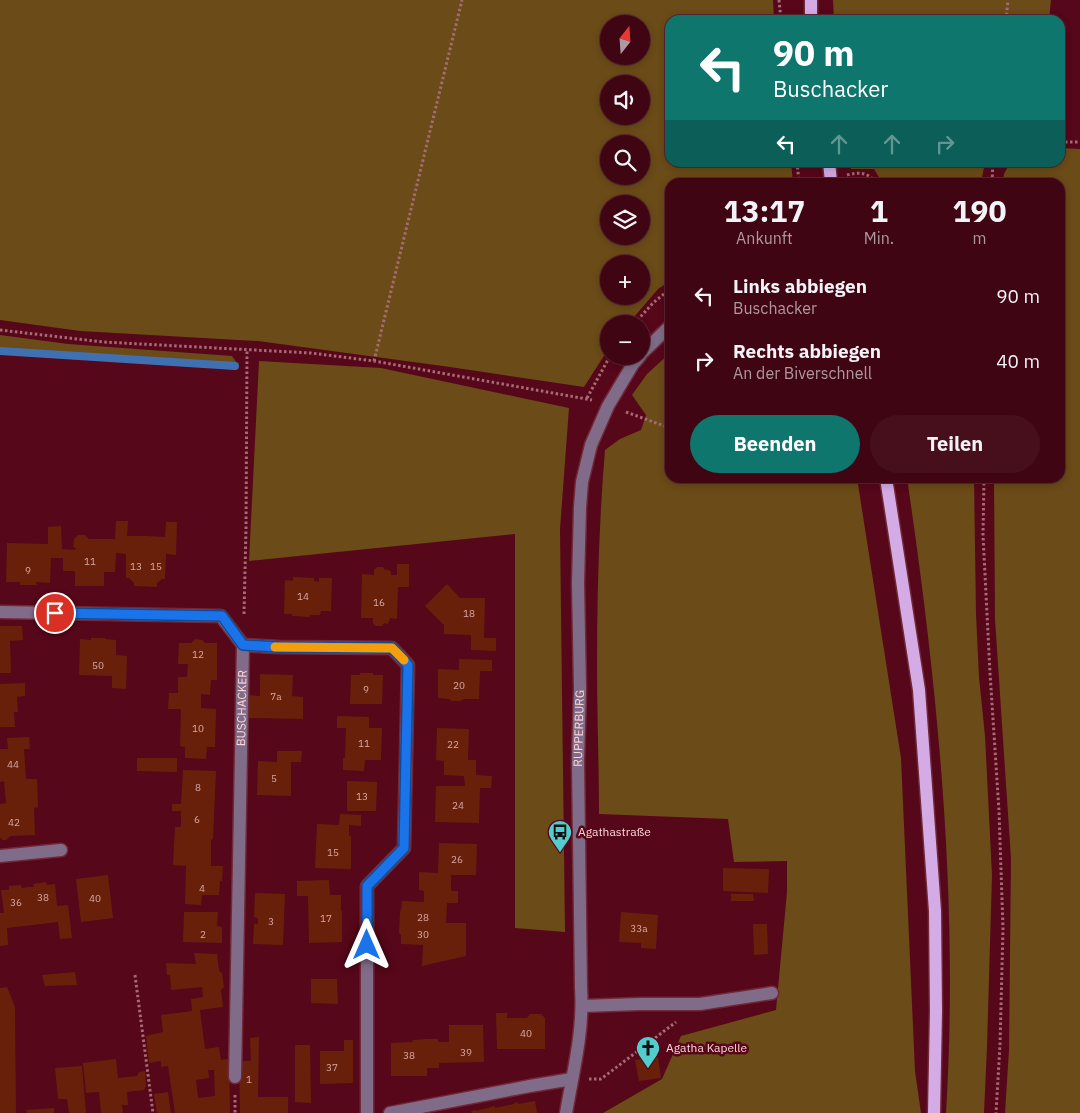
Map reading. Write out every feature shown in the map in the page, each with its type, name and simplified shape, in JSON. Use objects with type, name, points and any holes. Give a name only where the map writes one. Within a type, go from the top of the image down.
[{"type":"main road","points":[[811,0],[811,15]]},
{"type":"main road","points":[[887,483],[919,690],[935,911],[934,1113]]},
{"type":"street","name":"RUPPERBURG","points":[[650,345],[665,331]]},
{"type":"street","name":"RUPPERBURG","points":[[566,1113],[578,1043],[582,1006],[578,762],[580,689],[578,583],[582,482],[591,445],[608,406],[632,365]]},
{"type":"street","points":[[0,612],[222,616],[243,645],[392,648],[408,665],[404,848],[367,886],[367,1113]]},
{"type":"street","name":"BUSCHACKER","points":[[235,1077],[243,645]]},
{"type":"street","points":[[0,856],[62,850]]},
{"type":"street","points":[[582,1006],[700,1004],[772,993]]},
{"type":"street","points":[[390,1113],[572,1079]]},
{"type":"path","points":[[374,361],[462,0]]},
{"type":"path","points":[[779,0],[780,15]]},
{"type":"path","points":[[1006,15],[1008,0]]},
{"type":"path","points":[[1065,142],[1080,142]]},
{"type":"path","points":[[643,315],[665,293]]},
{"type":"path","points":[[0,330],[103,342],[311,353],[374,361],[587,398],[605,365]]},
{"type":"path","points":[[243,645],[248,350]]},
{"type":"path","points":[[608,406],[665,426]]},
{"type":"path","points":[[984,483],[983,535],[999,811],[1003,928],[996,1113]]},
{"type":"path","points":[[135,975],[152,1113]]},
{"type":"path","points":[[572,1079],[601,1080],[700,1004]]},
{"type":"shaded area","points":[[0,0],[773,0],[774,15],[665,15],[665,167],[791,167],[793,178],[665,178],[665,284],[650,298],[650,255],[600,255],[600,305],[644,305],[636,315],[600,315],[600,362],[584,387],[258,341],[80,331],[0,320]]},
{"type":"shaded area","points":[[833,0],[1051,0],[1050,15],[834,15]]},
{"type":"shaded area","points":[[1065,148],[1080,149],[1080,1113],[1005,1113],[1009,1050],[1011,859],[995,619],[994,483],[1065,483],[1065,178],[1004,178],[1008,167],[1065,167]]},
{"type":"shaded area","points":[[851,167],[984,167],[982,178],[880,178],[874,169],[851,169]]},
{"type":"shaded area","points":[[0,335],[68,344],[232,356],[237,363],[0,349]]},
{"type":"shaded area","points":[[665,358],[665,483],[858,483],[901,758],[915,1071],[921,1113],[603,1113],[662,1079],[681,1036],[776,1010],[787,892],[787,861],[734,862],[728,819],[599,814],[597,612],[605,450],[620,439],[641,430],[646,415],[632,395],[647,374]]},
{"type":"shaded area","points":[[259,361],[381,368],[569,408],[560,529],[565,932],[515,928],[515,534],[249,561]]},
{"type":"shaded area","points":[[908,483],[974,483],[976,614],[979,677],[985,736],[992,875],[984,1113],[946,1113],[950,954],[948,874],[936,715]]},
{"type":"building","points":[[116,521],[128,521],[127,536],[165,537],[166,522],[177,522],[176,555],[166,554],[165,579],[157,583],[157,587],[134,586],[134,583],[129,578],[126,578],[126,554],[116,553],[115,572],[104,572],[104,586],[75,586],[75,571],[63,571],[63,558],[51,558],[50,583],[36,582],[37,585],[20,585],[20,582],[6,582],[7,543],[48,544],[48,527],[61,526],[62,549],[75,550],[76,548],[73,547],[74,539],[78,535],[85,535],[89,539],[115,539]]},
{"type":"building","points":[[397,564],[409,564],[409,587],[398,587],[397,619],[390,618],[388,624],[384,623],[382,626],[376,626],[373,623],[373,618],[361,618],[362,574],[374,575],[374,570],[377,567],[383,567],[391,572],[391,575],[397,575]]},
{"type":"building","points":[[293,577],[314,578],[314,581],[319,582],[319,578],[332,578],[331,611],[321,611],[320,615],[310,615],[310,617],[284,614],[285,580],[293,581]]},
{"type":"building","points":[[447,584],[460,598],[485,598],[484,638],[496,638],[496,651],[471,650],[471,635],[444,634],[444,625],[425,606]]},
{"type":"building","points":[[0,626],[22,626],[23,640],[10,641],[11,673],[0,673]]},
{"type":"building","points":[[91,638],[116,640],[116,655],[127,656],[126,689],[112,688],[112,676],[79,675],[80,639],[91,640]]},
{"type":"building","points":[[195,639],[202,640],[205,643],[217,643],[217,680],[211,680],[210,695],[201,694],[201,708],[216,709],[215,747],[207,747],[206,759],[185,758],[185,747],[180,746],[181,709],[168,709],[169,693],[178,693],[178,677],[187,677],[188,664],[178,664],[179,643],[191,643]]},
{"type":"building","points":[[459,659],[492,660],[492,671],[480,671],[479,699],[452,701],[438,698],[438,669],[459,670]]},
{"type":"building","points":[[360,673],[383,675],[382,704],[350,704],[351,675],[360,675]]},
{"type":"building","points":[[260,674],[293,675],[292,696],[303,697],[303,719],[248,718],[249,695],[260,696]]},
{"type":"building","points":[[25,683],[25,696],[17,697],[18,712],[14,712],[15,727],[0,727],[0,684]]},
{"type":"building","points":[[337,716],[369,717],[369,728],[382,728],[381,760],[365,760],[364,771],[343,770],[346,728],[337,728]]},
{"type":"building","points":[[437,728],[469,729],[468,760],[476,760],[476,775],[492,776],[491,788],[480,788],[479,823],[435,822],[436,786],[465,786],[464,776],[444,775],[444,761],[436,760]]},
{"type":"building","points":[[29,737],[30,749],[24,749],[26,779],[37,779],[38,807],[34,808],[35,835],[10,836],[3,840],[0,838],[0,804],[6,803],[4,781],[0,782],[0,749],[8,749],[7,738]]},
{"type":"building","points":[[277,751],[302,751],[301,762],[291,762],[291,796],[257,795],[258,761],[277,762]]},
{"type":"building","points":[[137,758],[177,758],[177,772],[137,771]]},
{"type":"building","points":[[183,770],[216,771],[211,866],[223,866],[222,881],[220,881],[219,895],[202,895],[201,905],[185,904],[186,866],[173,865],[175,827],[181,827],[181,811],[172,811],[172,804],[181,804]]},
{"type":"building","points":[[347,781],[377,782],[376,811],[347,811]]},
{"type":"building","points":[[340,814],[361,815],[361,826],[349,825],[351,869],[315,868],[317,824],[339,825]]},
{"type":"building","points":[[439,843],[477,844],[476,875],[451,875],[451,891],[458,891],[458,903],[447,903],[446,923],[466,923],[466,956],[422,966],[423,945],[401,944],[401,935],[399,933],[400,912],[402,901],[424,902],[424,891],[419,890],[419,872],[438,873]]},
{"type":"building","points":[[723,868],[769,869],[768,893],[723,891]]},
{"type":"building","points":[[108,875],[113,918],[81,922],[76,879]]},
{"type":"building","points":[[329,880],[330,895],[341,895],[342,942],[309,943],[308,896],[297,896],[297,881]]},
{"type":"building","points":[[46,882],[47,885],[55,884],[57,906],[68,905],[72,938],[60,939],[58,922],[7,928],[8,945],[0,946],[0,913],[4,913],[1,890],[9,890],[9,886],[34,887],[33,884]]},
{"type":"building","points":[[255,893],[285,894],[283,945],[253,944],[254,924],[258,924],[258,918],[254,917]]},
{"type":"building","points":[[731,894],[753,894],[754,901],[731,901]]},
{"type":"building","points":[[184,912],[218,912],[217,926],[222,927],[222,943],[183,942]]},
{"type":"building","points":[[621,912],[658,915],[656,949],[641,948],[641,943],[619,942]]},
{"type":"building","points":[[753,924],[767,924],[768,954],[754,955]]},
{"type":"building","points":[[194,953],[217,954],[219,971],[222,973],[224,987],[221,990],[223,1007],[200,1010],[205,1049],[219,1047],[221,1060],[229,1059],[230,1113],[175,1113],[168,1066],[161,1067],[161,1061],[149,1063],[146,1036],[163,1032],[161,1015],[192,1011],[191,999],[203,997],[202,987],[171,990],[170,975],[167,975],[166,963],[196,964]],"holes":[[[208,1070],[214,1070],[215,1096],[198,1098],[196,1080],[209,1078]]]},
{"type":"building","points":[[75,972],[77,985],[45,986],[42,975]]},
{"type":"building","points":[[311,979],[337,979],[338,1004],[311,1003]]},
{"type":"building","points":[[7,987],[15,1007],[16,1113],[0,1113],[0,988]]},
{"type":"building","points":[[496,1013],[507,1013],[507,1018],[527,1018],[530,1014],[541,1014],[545,1018],[545,1049],[497,1049]]},
{"type":"building","points":[[449,1025],[483,1025],[484,1062],[439,1063],[439,1068],[427,1068],[427,1076],[391,1076],[391,1043],[427,1039],[449,1042]]},
{"type":"building","points":[[259,1037],[258,1097],[288,1097],[288,1113],[240,1113],[239,1061],[251,1061],[250,1038]]},
{"type":"building","points":[[344,1040],[353,1040],[353,1083],[320,1084],[320,1051],[344,1051]]},
{"type":"building","points":[[295,1045],[310,1045],[311,1103],[295,1102]]},
{"type":"building","name":"Agatha Kapelle","points":[[658,1057],[661,1078],[639,1081],[635,1060]]},
{"type":"building","points":[[116,1059],[118,1078],[137,1076],[139,1072],[145,1071],[146,1086],[144,1090],[127,1092],[128,1105],[122,1105],[123,1113],[101,1113],[99,1092],[86,1093],[83,1063]]},
{"type":"building","points":[[82,1066],[86,1113],[69,1113],[67,1099],[58,1099],[55,1068]]},
{"type":"building","points":[[168,1092],[171,1113],[157,1113],[154,1094]]},
{"type":"building","points":[[535,1101],[537,1113],[472,1113],[471,1111],[495,1106],[495,1108],[518,1102],[518,1104]]},
{"type":"building","points":[[54,1108],[54,1113],[27,1113],[26,1110]]},
{"type":"waterway","points":[[0,351],[235,366]]},
{"type":"slow traffic","points":[[275,647],[392,648],[404,660]]},
{"type":"place","name":"Agathastraße","points":[[560,853]]},
{"type":"place","name":"Agatha Kapelle","points":[[648,1069]]},
{"type":"route","points":[[55,613],[222,616],[243,645],[392,648],[408,665],[404,848],[367,886],[367,945]]}]
